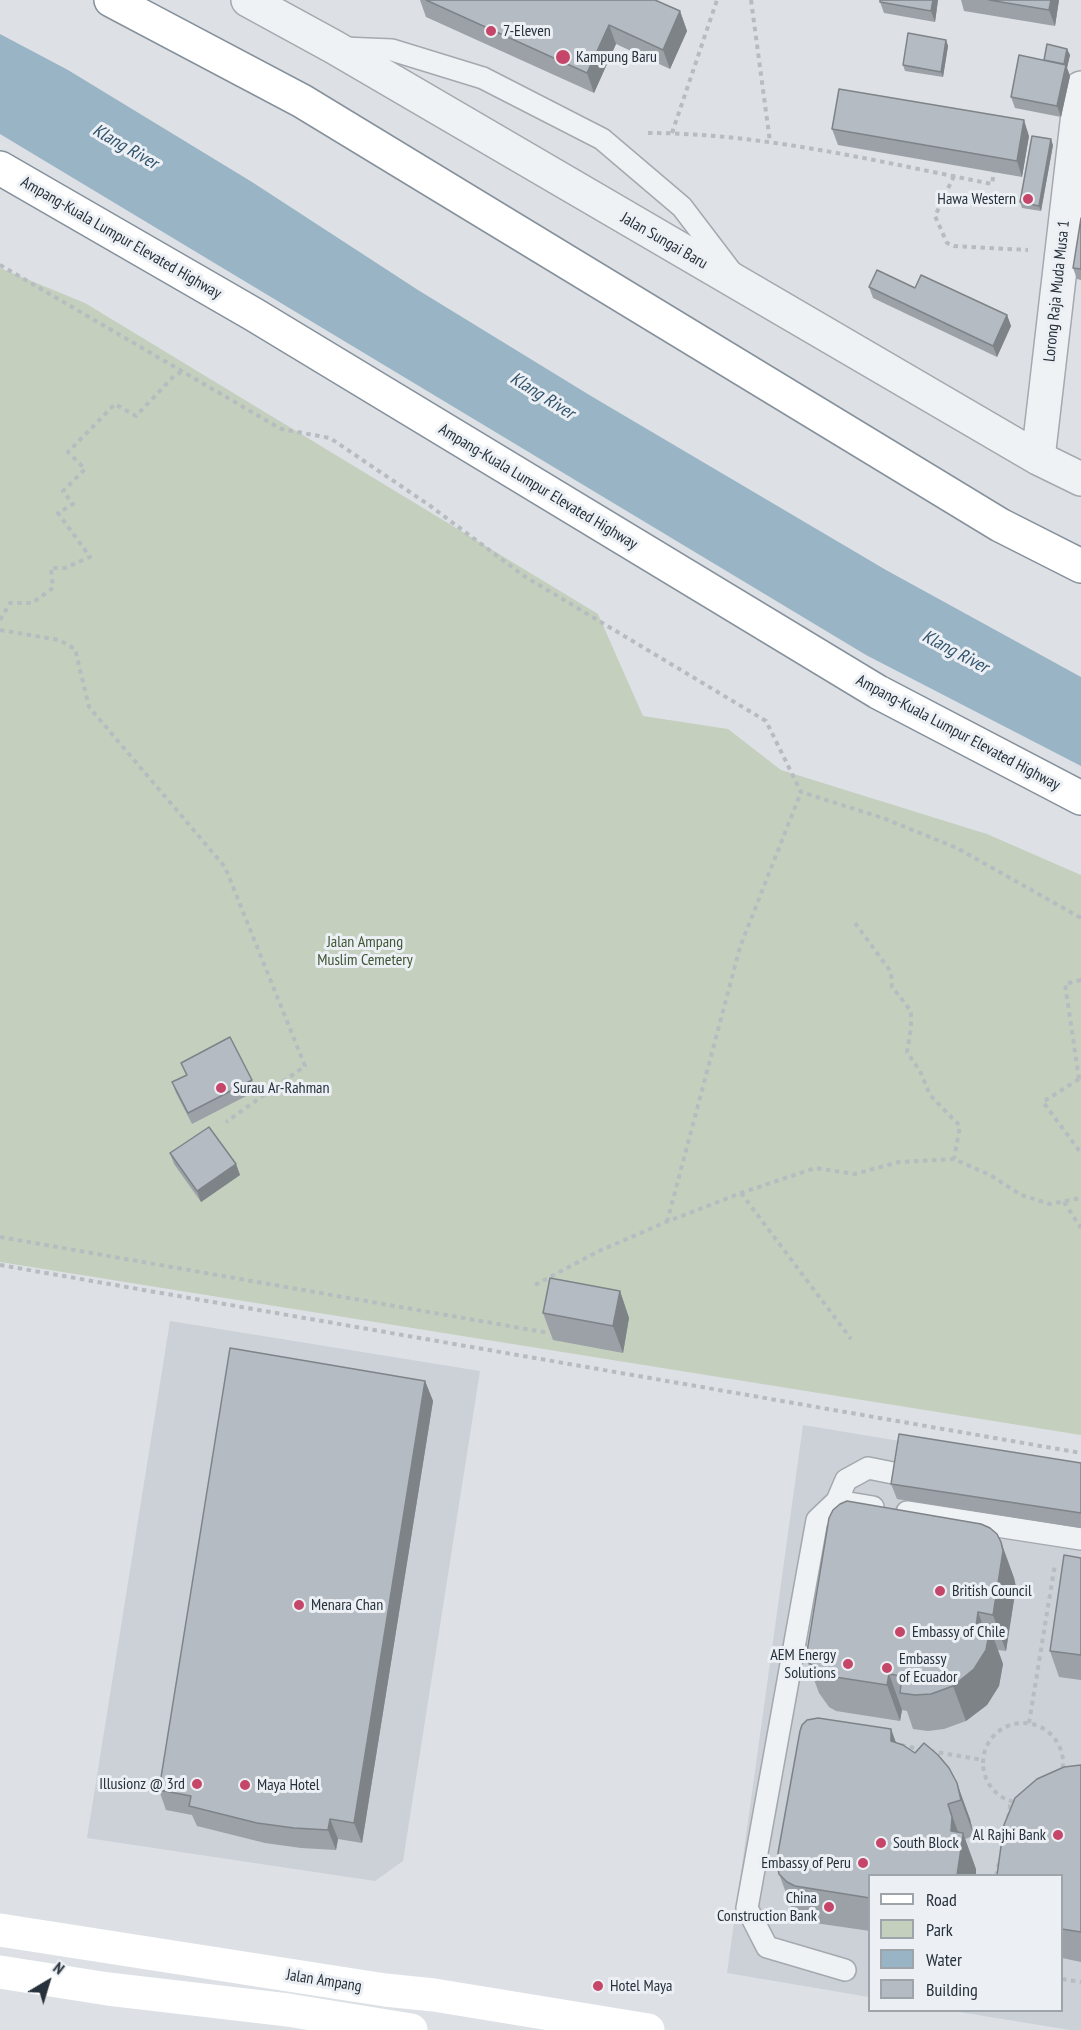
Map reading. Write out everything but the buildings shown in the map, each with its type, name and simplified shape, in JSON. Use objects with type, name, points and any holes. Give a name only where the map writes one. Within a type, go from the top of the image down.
[{"type":"main road","points":[[111,0],[302,101],[1000,525],[1081,566]]},
{"type":"main road","name":"Ampang-Kuala Lumpur Elevated Highway","points":[[0,168],[263,321],[878,693],[1081,798]]},
{"type":"main road","name":"Jalan Ampang","points":[[0,1930],[385,1990],[434,1995],[648,2030]]},
{"type":"main road","points":[[0,1972],[108,1989],[288,2010],[411,2030]]},
{"type":"street","name":"Jalan Sungai Baru","points":[[248,0],[334,47],[1038,458],[1081,479]]},
{"type":"street","name":"Lorong Raja Muda Musa 1","points":[[1038,458],[1081,88]]},
{"type":"lane","points":[[334,47],[393,50],[483,78],[602,139],[682,207],[745,289]]},
{"type":"lane","points":[[845,1970],[767,1947],[747,1908],[817,1520],[837,1501],[846,1480],[868,1468],[893,1473]]},
{"type":"lane","points":[[837,1501],[1081,1539]]},
{"type":"path","points":[[672,133],[717,0]]},
{"type":"path","points":[[751,0],[770,142]]},
{"type":"path","points":[[648,133],[770,142],[992,184],[994,172]]},
{"type":"path","points":[[954,176],[935,216],[947,243],[954,246],[1061,252]]},
{"type":"path","points":[[0,265],[281,429],[330,438],[429,505],[524,576],[766,721],[801,792],[884,818],[957,848],[1081,918]]},
{"type":"path","points":[[0,621],[10,603],[32,603],[53,588],[51,568],[65,568],[90,557],[58,513],[73,504],[63,491],[85,469],[68,452],[115,404],[136,416],[174,376],[182,372]]},
{"type":"path","points":[[0,630],[59,640],[75,649],[89,707],[225,867],[305,1066],[226,1122]]},
{"type":"path","points":[[666,1222],[740,947],[801,792]]},
{"type":"path","points":[[855,923],[891,972],[892,987],[911,1011],[907,1052],[920,1071],[930,1095],[960,1126],[954,1159]]},
{"type":"path","points":[[1081,980],[1065,984],[1080,1078],[1042,1102],[1081,1154]]},
{"type":"path","points":[[535,1285],[599,1251],[666,1222],[815,1168],[855,1174],[899,1162],[954,1159],[990,1175],[1021,1195],[1050,1204],[1081,1198]]},
{"type":"path","points":[[741,1193],[851,1340]]},
{"type":"path","points":[[1064,1202],[1081,1228]]},
{"type":"path","points":[[0,1237],[549,1333]]},
{"type":"path","points":[[0,1265],[1081,1453]]},
{"type":"path","points":[[1029,1724],[1055,1563]]},
{"type":"path","points":[[1016,1723],[1029,1724],[1042,1728],[1052,1737],[1063,1761],[1061,1775],[1056,1786],[1036,1801],[1023,1803],[999,1796],[990,1786],[984,1774],[983,1760],[985,1748],[993,1736],[1003,1728],[1016,1723]]},
{"type":"path","points":[[901,1745],[983,1760]]},
{"type":"path","points":[[1061,1775],[1071,1777]]},
{"type":"path","points":[[1007,1822],[1011,1801]]},
{"type":"path","points":[[996,1874],[1000,1854]]},
{"type":"path","points":[[1063,1979],[1081,1982]]},
{"type":"shaded area","points":[[170,1321],[480,1371],[403,1861],[375,1881],[87,1838]]},
{"type":"shaded area","points":[[803,1425],[1081,1471],[1081,2030],[959,2012],[1063,2012],[1063,1874],[868,1874],[868,1997],[727,1973]]},
{"type":"green space","name":"Jalan Ampang Muslim Cemetery","points":[[0,268],[85,303],[598,614],[643,716],[728,729],[781,770],[987,834],[1081,875],[1081,1435],[0,1262]]},
{"type":"water","name":"Klang River","points":[[0,34],[68,70],[252,182],[418,290],[591,396],[886,570],[1081,677],[1081,766],[866,655],[0,134]]},
{"type":"place","name":"7-Eleven","points":[[491,31]]},
{"type":"place","name":"Kampung Baru","points":[[563,57]]},
{"type":"place","name":"Hawa Western","points":[[1028,199]]},
{"type":"place","name":"Surau Ar-Rahman","points":[[221,1088]]},
{"type":"place","name":"British Council","points":[[940,1591]]},
{"type":"place","name":"Menara Chan","points":[[299,1605]]},
{"type":"place","name":"Embassy of Chile","points":[[900,1632]]},
{"type":"place","name":"AEM Energy Solutions","points":[[848,1664]]},
{"type":"place","name":"Embassy of Ecuador","points":[[887,1668]]},
{"type":"place","name":"Illusionz @ 3rd","points":[[197,1784]]},
{"type":"place","name":"Maya Hotel","points":[[245,1785]]},
{"type":"place","name":"Al Rajhi Bank","points":[[1058,1835]]},
{"type":"place","name":"South Block","points":[[881,1843]]},
{"type":"place","name":"Embassy of Peru","points":[[863,1863]]},
{"type":"place","name":"China Construction Bank","points":[[829,1907]]},
{"type":"place","name":"Hotel Maya","points":[[598,1986]]}]
